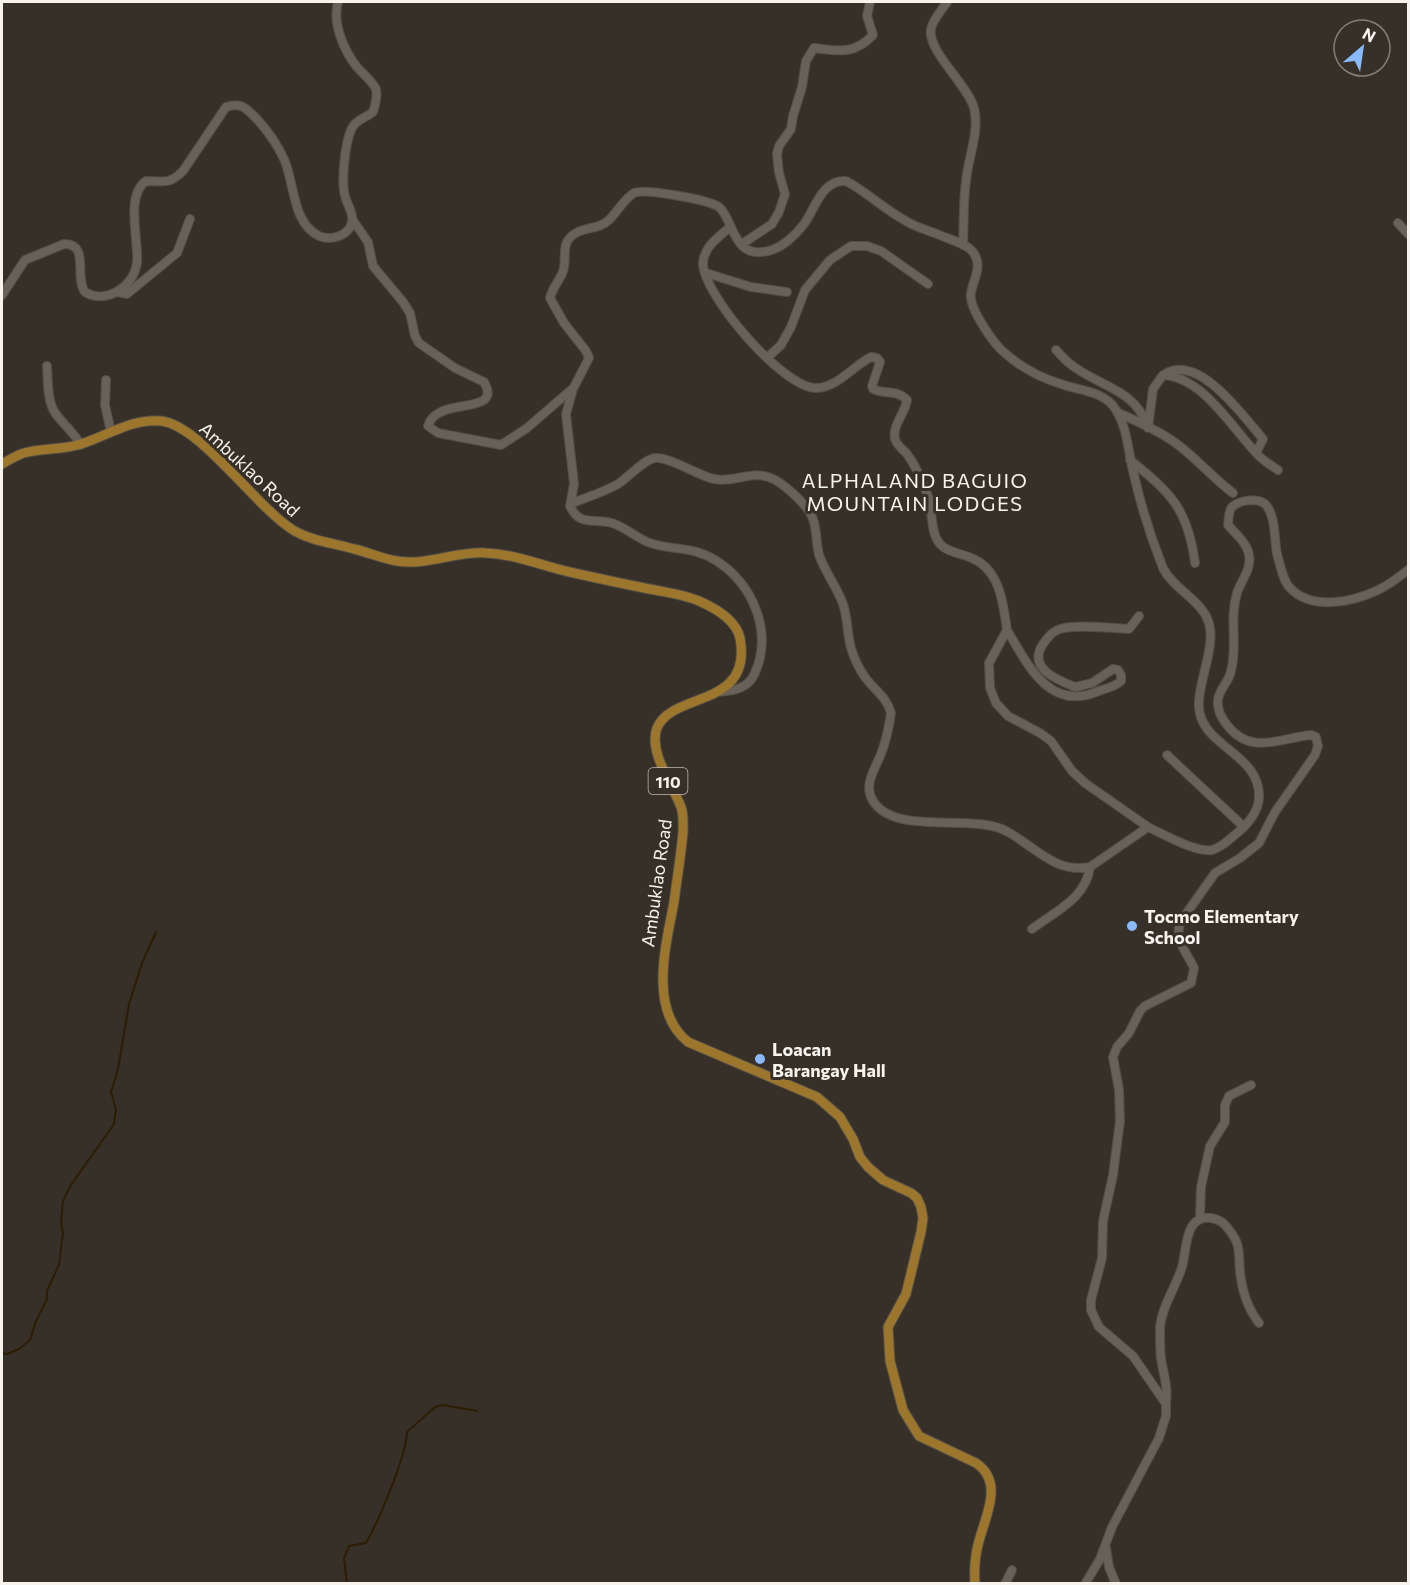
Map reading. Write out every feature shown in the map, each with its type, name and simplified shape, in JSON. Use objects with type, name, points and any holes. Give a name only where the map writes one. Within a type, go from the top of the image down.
[{"type":"main road","name":"Ambuklao Road","points":[[2,464],[23,453],[58,450],[81,445],[126,426],[159,420],[182,428],[198,440],[280,521],[306,537],[400,561],[472,553],[501,553],[572,573],[695,599],[708,605],[732,623],[738,631],[741,659],[732,680],[717,693],[673,712],[658,724],[656,734],[656,747],[666,776],[681,806],[683,825],[674,899],[663,958],[666,1004],[678,1034],[688,1042],[817,1097],[840,1117],[854,1139],[860,1157],[868,1167],[883,1180],[911,1192],[917,1198],[923,1218],[921,1232],[906,1294],[888,1328],[888,1348],[903,1410],[919,1436],[976,1463],[988,1476],[992,1495],[979,1542],[975,1564],[975,1584]]},
{"type":"street","points":[[118,292],[132,275],[137,262],[133,223],[139,189],[146,181],[169,182],[176,178],[228,106],[240,105],[248,108],[267,129],[285,161],[301,219],[310,229],[318,236],[329,238],[338,237],[347,231],[352,224],[352,214],[345,198],[342,176],[351,130],[356,123],[373,112],[377,96],[375,87],[353,62],[344,46],[337,17],[338,2]]},
{"type":"street","points":[[742,244],[772,224],[779,212],[785,194],[777,154],[779,146],[791,129],[806,61],[814,48],[843,51],[863,46],[873,35],[867,16],[870,2]]},
{"type":"street","points":[[947,2],[932,27],[931,35],[944,60],[972,102],[976,114],[965,182],[963,245]]},
{"type":"street","points":[[717,693],[735,690],[749,682],[758,667],[762,624],[746,590],[716,560],[698,551],[652,544],[606,520],[581,520],[575,516],[570,506],[574,484],[566,414],[573,389],[589,358],[549,298],[563,271],[564,251],[570,237],[576,232],[606,222],[627,199],[641,191],[709,202],[720,208],[735,239],[752,251],[762,252],[784,243],[806,221],[822,193],[841,180],[863,191],[906,222],[968,247],[976,257],[978,268],[970,295],[973,307],[990,337],[1003,352],[1020,366],[1059,384],[1106,397],[1118,412],[1148,522],[1168,578],[1198,605],[1207,617],[1210,629],[1209,655],[1198,704],[1203,722],[1253,773],[1259,785],[1259,802],[1244,827],[1219,847],[1210,850],[1193,846],[1148,827],[1085,783],[1072,771],[1051,741],[1008,716],[996,703],[990,688],[989,663],[1007,630]]},
{"type":"street","points":[[2,295],[26,260],[64,244],[77,249],[80,256],[80,279],[85,292],[96,297],[118,292],[127,294],[177,253],[190,219]]},
{"type":"street","points":[[352,219],[368,242],[373,266],[410,313],[418,343],[455,368],[484,382],[486,386],[486,397],[482,403],[448,408],[439,412],[429,422],[430,430],[501,445],[527,428],[573,389]]},
{"type":"street","points":[[1398,223],[1408,234]]},
{"type":"street","points":[[730,227],[707,249],[703,264],[709,283],[730,318],[779,370],[812,388],[823,387],[834,382],[871,357],[877,358],[880,362],[873,389],[877,392],[902,395],[907,400],[897,424],[895,440],[907,454],[923,484],[929,500],[934,533],[939,543],[945,548],[979,561],[997,582],[1002,594],[1007,630],[1037,678],[1056,691],[1076,697],[1117,684],[1121,681],[1121,675],[1118,670],[1113,669],[1092,683],[1075,687],[1058,680],[1039,666],[1037,655],[1046,640],[1060,629],[1072,627],[1129,629],[1139,616]]},
{"type":"street","points":[[767,358],[781,345],[791,327],[805,290],[830,260],[851,246],[867,246],[881,251],[928,284]]},
{"type":"street","points":[[706,273],[751,287],[787,292]]},
{"type":"street","points":[[1056,350],[1069,364],[1124,393],[1138,406],[1148,428]]},
{"type":"street","points":[[47,366],[52,406],[81,445]]},
{"type":"street","points":[[1148,428],[1153,388],[1163,375],[1174,369],[1187,370],[1220,390],[1263,439],[1256,453]]},
{"type":"street","points":[[1163,375],[1172,376],[1193,385],[1218,407],[1256,453],[1278,471]]},
{"type":"street","points":[[106,380],[105,405],[111,432]]},
{"type":"street","points":[[1118,412],[1174,442],[1195,459],[1215,480],[1233,493]]},
{"type":"street","points":[[570,506],[572,503],[617,485],[649,459],[660,457],[711,479],[733,480],[752,475],[766,476],[779,481],[812,516],[819,553],[826,572],[843,602],[851,647],[865,677],[882,694],[890,708],[890,723],[868,786],[872,800],[879,809],[891,815],[913,820],[942,824],[990,825],[1007,831],[1037,854],[1053,862],[1080,869],[1090,867],[1148,827]]},
{"type":"street","points":[[1130,460],[1163,487],[1183,514],[1192,543],[1195,563]]},
{"type":"street","points":[[574,484],[586,498]]},
{"type":"street","points":[[1166,1404],[1134,1356],[1099,1327],[1092,1310],[1092,1290],[1102,1258],[1103,1221],[1113,1175],[1120,1121],[1119,1090],[1113,1057],[1117,1047],[1129,1033],[1145,1006],[1191,983],[1194,968],[1179,939],[1178,928],[1181,921],[1215,873],[1259,843],[1287,794],[1315,755],[1318,746],[1316,737],[1311,735],[1264,744],[1241,738],[1220,716],[1217,702],[1219,694],[1232,670],[1234,604],[1249,565],[1249,554],[1241,539],[1228,525],[1229,512],[1240,502],[1256,500],[1268,507],[1277,554],[1285,580],[1295,591],[1316,601],[1353,600],[1379,590],[1408,570]]},
{"type":"street","points":[[1167,755],[1244,827]]},
{"type":"street","points":[[1032,929],[1079,895],[1088,879],[1090,867]]},
{"type":"street","points":[[1200,1218],[1201,1187],[1210,1146],[1225,1122],[1225,1105],[1229,1096],[1251,1085]]},
{"type":"street","points":[[1085,1584],[1100,1559],[1105,1542],[1159,1438],[1166,1416],[1167,1393],[1161,1358],[1160,1325],[1183,1266],[1187,1236],[1200,1218],[1217,1219],[1224,1223],[1232,1233],[1241,1251],[1240,1272],[1244,1294],[1259,1323]]},
{"type":"street","points":[[1105,1542],[1109,1567],[1116,1584]]},
{"type":"street","points":[[1005,1584],[1012,1570]]},
{"type":"waterway","points":[[2,1353],[7,1354],[19,1349],[30,1340],[47,1299],[47,1291],[59,1265],[63,1233],[61,1222],[63,1201],[71,1185],[114,1124],[116,1109],[111,1092],[118,1069],[129,1004],[142,963],[156,932]]},
{"type":"waterway","points":[[347,1584],[344,1558],[349,1546],[366,1543],[397,1472],[407,1432],[435,1407],[443,1405],[477,1411]]},
{"type":"place","name":"Tocmo Elementary School","points":[[1132,926]]},
{"type":"place","name":"Loacan Barangay Hall","points":[[760,1059]]},
{"type":"district","name":"ALPHALAND BAGUIO MOUNTAIN LODGES","points":[[915,492]]}]
